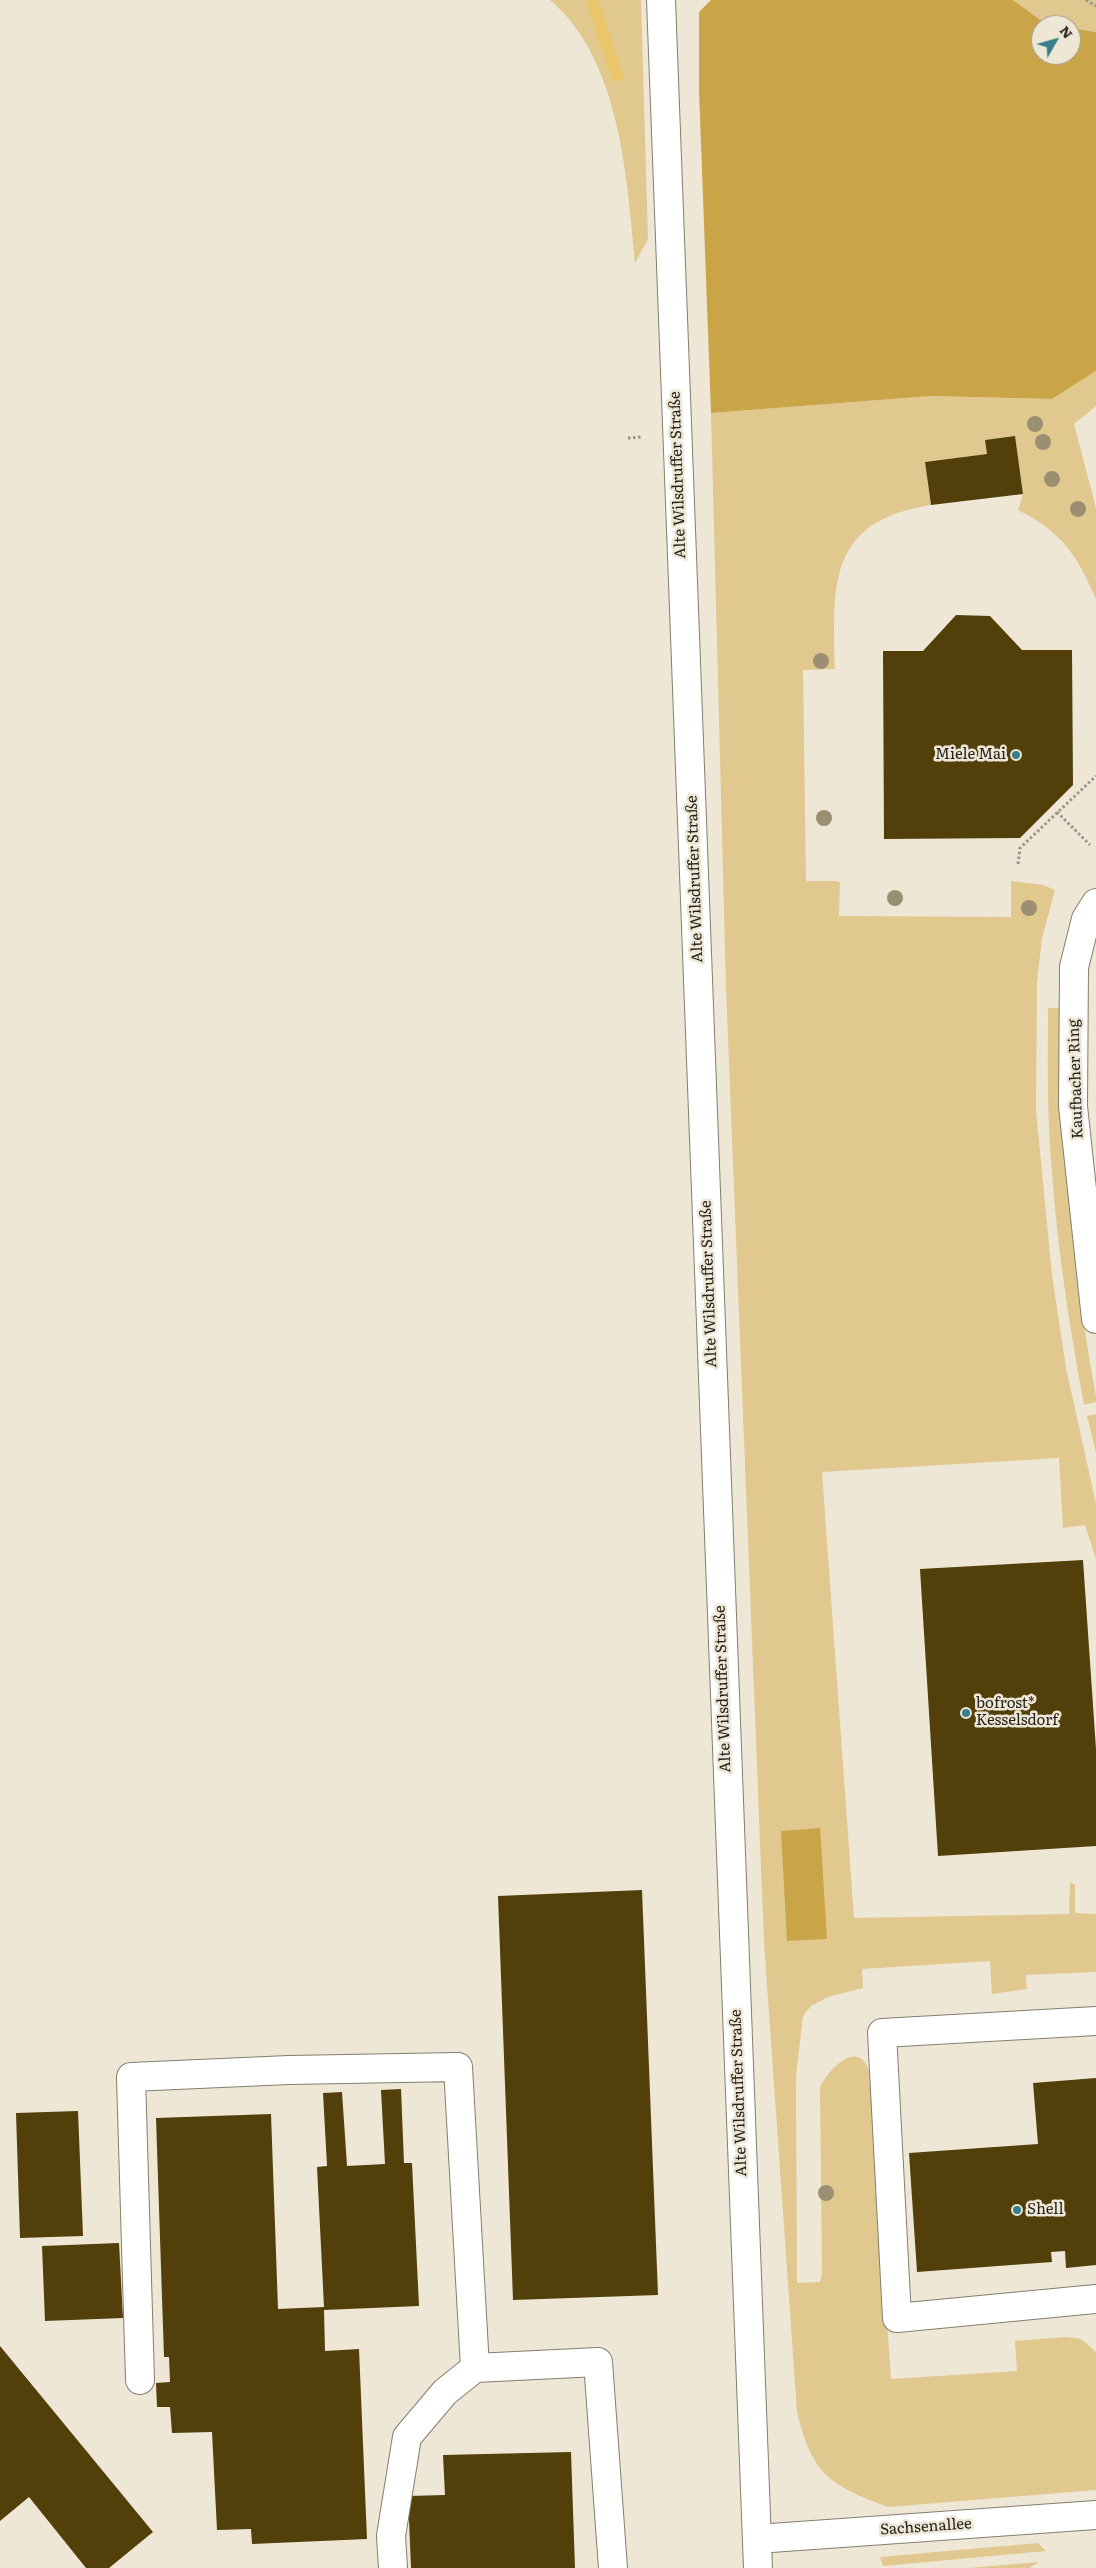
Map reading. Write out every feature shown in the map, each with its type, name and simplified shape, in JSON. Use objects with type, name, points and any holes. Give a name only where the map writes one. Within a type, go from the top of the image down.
[{"type":"street","name":"Alte Wilsdruffer Straße","points":[[661,0],[758,2568]]},
{"type":"street","name":"Kaufbacher Ring","points":[[1096,903],[1086,919],[1074,967],[1073,1106],[1096,1319]]},
{"type":"street","points":[[1096,2021],[882,2033],[897,2318],[1096,2300]]},
{"type":"street","points":[[140,2380],[131,2078],[290,2070],[458,2067],[475,2368]]},
{"type":"street","points":[[393,2568],[391,2536],[407,2437],[445,2392],[475,2368],[598,2362],[613,2568]]},
{"type":"street","name":"Sachsenallee","points":[[756,2539],[1096,2514]]},
{"type":"path","points":[[1086,0],[1096,6]]},
{"type":"path","points":[[1018,864],[1020,848],[1096,776]]},
{"type":"path","points":[[1058,812],[1090,845]]},
{"type":"shaded area","points":[[550,0],[641,0],[648,239],[635,263],[623,158],[616,121],[606,86],[592,54],[573,25]]},
{"type":"shaded area","points":[[711,0],[1013,0],[1034,15],[1031,15],[1031,65],[1081,65],[1081,30],[1096,32],[1096,371],[1052,399],[931,396],[711,413],[699,90],[699,12]]},
{"type":"shaded area","points":[[1013,0],[1096,0],[1096,32],[1081,30],[1081,15],[1034,15]]},
{"type":"shaded area","points":[[1096,371],[1096,406],[1074,424],[1096,508],[1096,599],[1082,569],[1066,546],[1046,527],[1018,510],[1023,494],[1015,437],[985,440],[987,454],[925,462],[931,505],[897,513],[872,526],[854,542],[843,562],[837,584],[834,638],[835,669],[803,670],[806,881],[837,881],[840,883],[839,916],[1011,917],[1011,881],[1043,885],[1055,890],[1042,938],[1037,982],[1036,1110],[1052,1275],[1066,1368],[1096,1504],[1096,1559],[1085,1525],[1063,1528],[1059,1458],[822,1472],[854,1918],[1069,1914],[1070,1883],[1075,1884],[1075,1913],[1096,1914],[1096,1972],[1026,1975],[1027,1989],[992,1994],[990,1961],[862,1969],[863,1988],[828,1997],[811,2006],[803,2016],[796,2077],[797,2283],[820,2282],[822,2274],[820,2087],[837,2065],[851,2057],[858,2057],[864,2061],[869,2071],[891,2379],[1017,2371],[1015,2341],[1067,2337],[1081,2339],[1096,2352],[1096,2490],[888,2507],[851,2492],[837,2484],[826,2474],[817,2464],[809,2450],[797,2412],[764,1942],[726,988],[711,413],[931,396],[1052,399]]},
{"type":"shaded area","points":[[1048,1008],[1060,1008],[1063,1106],[1069,1203],[1080,1299],[1096,1396],[1096,1402],[1084,1405],[1068,1308],[1055,1210],[1048,1111]]},
{"type":"shaded area","points":[[1096,1414],[1096,1453],[1087,1416]]},
{"type":"shaded area","points":[[820,1828],[827,1939],[787,1941],[781,1831]]},
{"type":"shaded area","points":[[1038,2543],[1046,2551],[883,2566],[880,2557]]},
{"type":"shaded area","points":[[1039,2562],[1029,2568],[968,2568]]},
{"type":"building","points":[[1015,436],[1023,494],[931,505],[925,462],[987,454],[985,440]]},
{"type":"building","points":[[956,615],[990,616],[1022,650],[1072,650],[1073,785],[1020,838],[884,839],[883,651],[923,651]]},
{"type":"building","points":[[1083,1560],[1096,1749],[1096,1846],[938,1856],[920,1569]]},
{"type":"building","points":[[642,1890],[658,2295],[513,2300],[498,1896]]},
{"type":"building","points":[[1096,2078],[1096,2265],[1066,2268],[1065,2251],[1051,2252],[1052,2262],[917,2272],[909,2153],[1038,2144],[1033,2083]]},
{"type":"building","points":[[401,2089],[404,2163],[412,2163],[419,2306],[324,2310],[325,2351],[359,2349],[367,2539],[252,2544],[251,2529],[217,2530],[212,2432],[172,2433],[170,2407],[157,2407],[156,2383],[170,2382],[169,2357],[164,2357],[156,2118],[271,2114],[278,2309],[324,2307],[317,2167],[327,2166],[323,2093],[342,2092],[347,2166],[385,2164],[381,2090]]},
{"type":"building","points":[[78,2111],[83,2236],[20,2238],[16,2113]]},
{"type":"building","points":[[119,2243],[123,2318],[45,2321],[42,2246]]},
{"type":"building","points":[[0,2346],[153,2532],[109,2568],[86,2568],[29,2497],[0,2521]]},
{"type":"building","points":[[571,2452],[575,2568],[411,2568],[408,2496],[445,2495],[443,2455]]},
{"type":"waterway","points":[[592,0],[617,76]]},
{"type":"place","name":"Miele Mai","points":[[1016,755]]},
{"type":"place","name":"bofrost* Kesselsdorf","points":[[966,1713]]},
{"type":"place","name":"Shell","points":[[1017,2210]]}]
